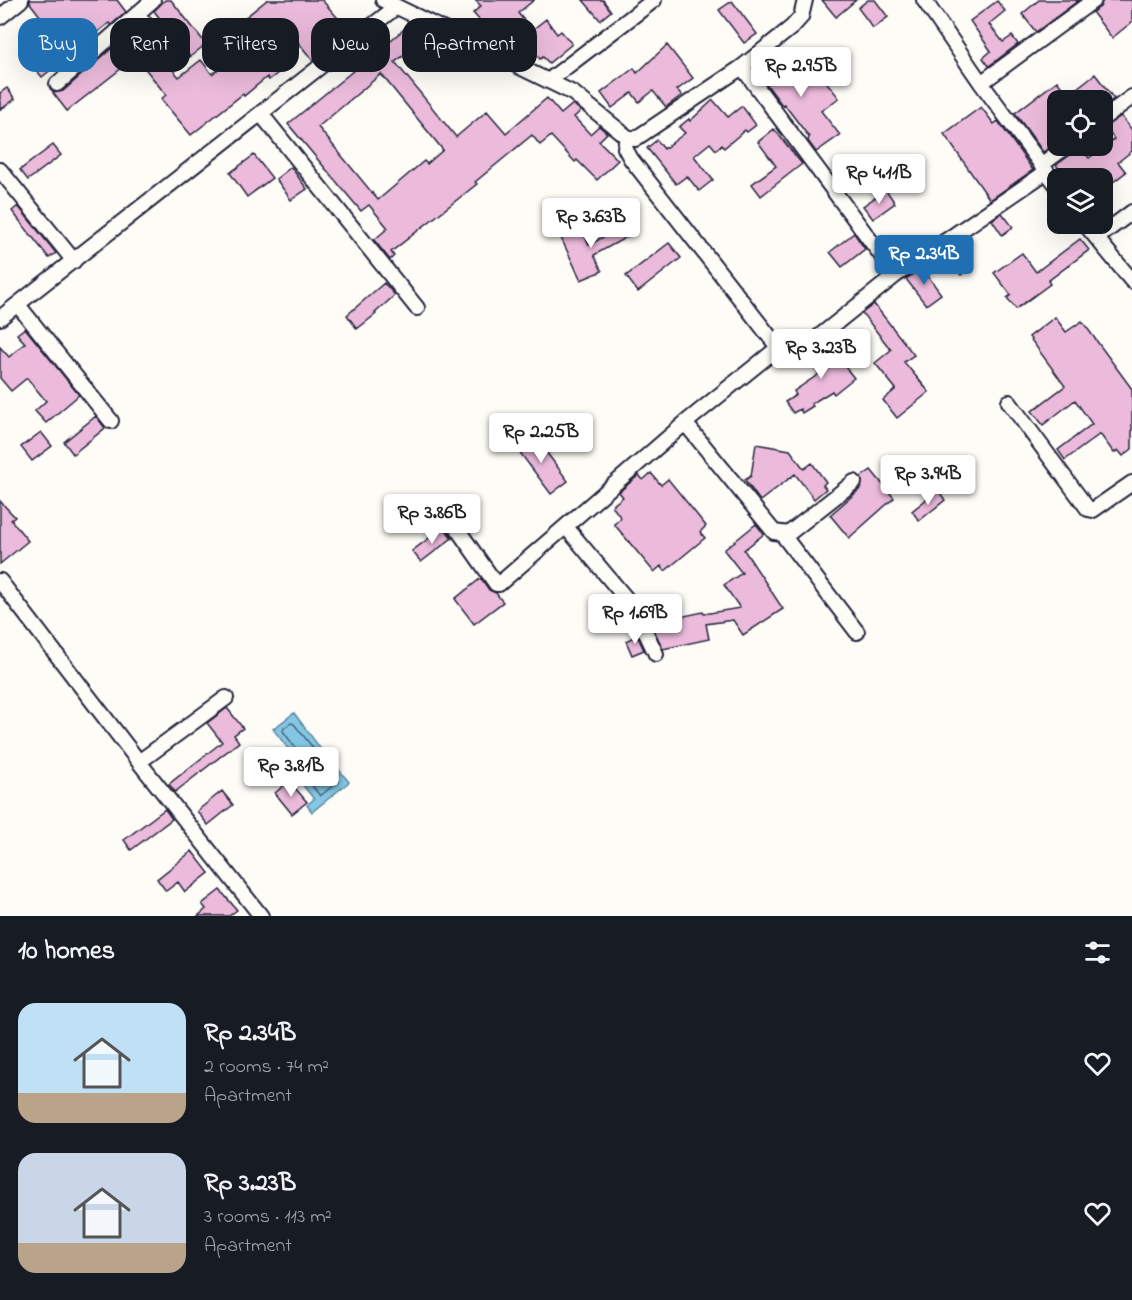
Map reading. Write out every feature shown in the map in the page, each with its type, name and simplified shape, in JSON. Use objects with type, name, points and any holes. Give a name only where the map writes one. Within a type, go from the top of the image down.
[{"type":"street","points":[[0,17],[21,0]]},
{"type":"street","points":[[57,84],[153,0]]},
{"type":"street","points":[[383,0],[573,93],[627,137],[635,139],[742,67],[798,21],[805,0]]},
{"type":"street","points":[[548,81],[654,0]]},
{"type":"street","points":[[924,0],[981,83],[1047,172]]},
{"type":"street","points":[[981,83],[1094,0]]},
{"type":"street","points":[[0,318],[396,8]]},
{"type":"street","points":[[137,14],[140,18]]},
{"type":"street","points":[[742,67],[896,275]]},
{"type":"street","points":[[1113,111],[1132,97]]},
{"type":"street","points":[[261,114],[417,308]]},
{"type":"street","points":[[627,137],[625,148],[631,159],[788,358],[796,355],[896,275],[1044,168],[1057,156]]},
{"type":"street","points":[[0,170],[74,261]]},
{"type":"street","points":[[1097,238],[1132,212]]},
{"type":"street","points":[[1094,234],[1132,281]]},
{"type":"street","points":[[18,305],[111,422]]},
{"type":"street","points":[[451,520],[498,585],[685,423],[779,347]]},
{"type":"street","points":[[1009,402],[1088,509],[1094,510],[1132,483]]},
{"type":"street","points":[[685,423],[774,532],[788,534],[854,482]]},
{"type":"street","points":[[566,527],[634,608],[656,654]]},
{"type":"street","points":[[782,534],[857,632]]},
{"type":"street","points":[[0,581],[261,916]]},
{"type":"street","points":[[139,762],[226,698]]},
{"type":"water","points":[[294,713],[323,752],[303,768],[273,729]]},
{"type":"water","points":[[327,756],[349,782],[312,812],[307,805],[314,799],[298,779]]},
{"type":"building","points":[[30,0],[117,0],[126,12],[119,18],[110,18],[110,24],[98,32],[98,18],[42,18]]},
{"type":"building","points":[[165,0],[171,0],[185,18],[159,18],[154,11]]},
{"type":"building","points":[[267,0],[322,0],[338,18],[311,18],[311,58],[299,43],[299,18],[244,18]]},
{"type":"building","points":[[475,0],[534,0],[518,13],[522,18],[478,18],[473,13],[481,6]]},
{"type":"building","points":[[583,0],[603,0],[611,11],[600,20]]},
{"type":"building","points":[[822,0],[856,0],[836,17]]},
{"type":"building","points":[[868,0],[875,0],[888,17],[873,28],[858,8]]},
{"type":"building","points":[[1039,0],[1079,0],[1036,32],[1022,14]]},
{"type":"building","points":[[1103,0],[1132,0],[1132,22],[1112,38],[1092,12],[1100,7]]},
{"type":"building","points":[[732,1],[757,34],[744,43],[719,10]]},
{"type":"building","points":[[997,1],[1005,11],[989,24],[1003,42],[1012,36],[1018,44],[989,66],[983,58],[991,51],[970,21]]},
{"type":"building","points":[[546,19],[557,34],[561,31],[572,44],[549,63],[543,57],[540,59],[537,56],[537,26]]},
{"type":"building","points":[[190,24],[202,39],[202,47],[190,57]]},
{"type":"building","points":[[402,31],[402,57],[395,62],[456,137],[487,111],[506,133],[547,98],[561,114],[573,104],[581,111],[574,117],[590,134],[599,126],[607,133],[599,141],[618,160],[597,180],[577,160],[575,162],[551,136],[540,145],[532,135],[475,182],[477,184],[391,252],[394,256],[390,260],[374,240],[388,228],[369,205],[361,211],[288,124],[352,72],[390,72],[390,41]],"holes":[[[381,74],[443,150],[427,164],[424,161],[378,200],[318,127]]]},
{"type":"building","points":[[667,45],[693,78],[677,90],[682,95],[666,107],[653,91],[639,102],[632,93],[612,108],[601,93],[634,68],[637,73]]},
{"type":"building","points":[[110,50],[110,72],[117,72],[67,111],[53,93],[63,91],[85,72],[98,72],[98,60]]},
{"type":"building","points":[[778,50],[793,69],[800,64],[813,81],[821,75],[839,98],[821,111],[840,135],[816,152],[808,141],[809,137],[755,69]]},
{"type":"building","points":[[201,60],[202,72],[212,74],[215,72],[279,72],[269,80],[267,77],[244,96],[243,94],[191,135],[161,99],[166,95],[148,72],[175,72],[179,77],[185,72],[190,72],[190,68]]},
{"type":"building","points":[[38,72],[48,72],[42,77]]},
{"type":"building","points":[[1095,74],[1107,90],[1074,90]]},
{"type":"building","points":[[1057,81],[1064,90],[1047,90],[1047,149],[1043,152],[1015,113]]},
{"type":"building","points":[[7,88],[15,99],[0,110],[0,93]]},
{"type":"building","points":[[713,100],[728,117],[742,106],[756,125],[747,132],[745,130],[724,148],[721,145],[716,150],[710,143],[694,156],[713,180],[699,191],[687,176],[676,184],[647,148],[657,140],[664,149],[685,133],[679,127],[689,119],[690,121]]},
{"type":"building","points":[[981,107],[994,124],[998,121],[1033,170],[990,200],[944,134]]},
{"type":"building","points":[[1121,116],[1132,130],[1132,151],[1118,162],[1126,172],[1113,182],[1113,168],[1059,168],[1056,165],[1069,156],[1087,156],[1089,158],[1113,156],[1113,122]]},
{"type":"building","points":[[774,129],[802,164],[761,196],[752,184],[776,166],[758,142]]},
{"type":"building","points":[[53,145],[61,155],[28,180],[20,170]]},
{"type":"building","points":[[254,155],[272,178],[247,197],[230,173]]},
{"type":"building","points":[[849,160],[856,168],[842,181],[835,172]]},
{"type":"building","points":[[291,167],[307,189],[291,200],[276,179]]},
{"type":"building","points":[[886,190],[895,203],[873,219],[863,206]]},
{"type":"building","points":[[18,206],[56,253],[49,258],[12,211]]},
{"type":"building","points":[[1002,213],[1013,227],[1002,235],[992,220]]},
{"type":"building","points":[[628,223],[634,233],[594,255],[602,271],[581,280],[560,236],[581,227],[589,245]]},
{"type":"building","points":[[854,233],[865,249],[842,267],[830,252]]},
{"type":"building","points":[[1080,239],[1089,250],[1048,281],[1050,284],[1016,309],[1007,298],[1011,295],[994,273],[1022,253],[1036,272]]},
{"type":"building","points":[[669,243],[681,258],[638,292],[626,276]]},
{"type":"building","points":[[953,247],[969,268],[961,275],[944,253]]},
{"type":"building","points":[[922,268],[941,294],[926,305],[906,279]]},
{"type":"building","points":[[384,283],[395,295],[357,329],[347,315]]},
{"type":"building","points":[[874,304],[914,355],[904,362],[929,392],[897,418],[883,400],[896,389],[875,363],[891,350],[862,313]]},
{"type":"building","points":[[1055,317],[1066,332],[1082,321],[1132,389],[1132,449],[1123,456],[1118,450],[1114,453],[1100,434],[1065,460],[1058,450],[1092,424],[1075,400],[1043,425],[1032,411],[1065,386],[1029,337]]},
{"type":"building","points":[[25,328],[79,395],[46,423],[35,411],[46,401],[27,378],[11,391],[0,378],[0,347],[9,357],[25,343],[17,334]]},
{"type":"building","points":[[826,343],[854,378],[834,394],[832,391],[811,404],[813,406],[802,413],[800,409],[793,413],[785,402],[796,395],[794,391],[819,374],[806,358]]},
{"type":"building","points":[[96,416],[105,428],[73,454],[64,442]]},
{"type":"building","points":[[41,432],[52,446],[32,461],[21,447]]},
{"type":"building","points":[[532,433],[568,481],[551,494],[515,446]]},
{"type":"building","points":[[756,444],[790,450],[804,469],[812,463],[826,482],[823,485],[826,489],[814,499],[795,474],[760,501],[745,480],[751,476]]},
{"type":"building","points":[[871,470],[894,498],[849,538],[830,515],[860,489],[861,477]]},
{"type":"building","points":[[651,473],[661,485],[668,479],[706,526],[700,532],[705,538],[665,571],[661,566],[654,572],[614,524],[621,518],[612,506],[623,497],[619,492],[639,475],[643,480]]},
{"type":"building","points":[[938,490],[945,500],[919,521],[912,511]]},
{"type":"building","points":[[0,501],[15,517],[11,520],[28,541],[0,564]]},
{"type":"building","points":[[756,524],[764,534],[744,550],[783,609],[743,635],[733,620],[706,624],[709,639],[663,649],[653,628],[657,626],[656,622],[703,612],[704,614],[740,608],[724,585],[742,573],[724,550]]},
{"type":"building","points":[[444,527],[452,538],[421,562],[412,551]]},
{"type":"building","points":[[481,578],[489,590],[496,593],[503,602],[474,624],[455,599]]},
{"type":"building","points":[[637,635],[644,650],[632,655],[626,641]]},
{"type":"building","points":[[227,708],[243,728],[234,735],[239,742],[175,792],[169,784],[222,742],[207,723]]},
{"type":"building","points":[[278,749],[285,758],[265,775],[257,766]]},
{"type":"building","points":[[289,781],[307,802],[292,814],[275,793]]},
{"type":"building","points":[[222,791],[233,805],[208,825],[197,811]]},
{"type":"building","points":[[165,809],[172,819],[131,850],[124,840]]},
{"type":"building","points":[[192,851],[209,873],[185,892],[178,882],[166,891],[157,879]]},
{"type":"building","points":[[220,890],[237,910],[229,916],[198,916],[206,909],[202,904]]}]
